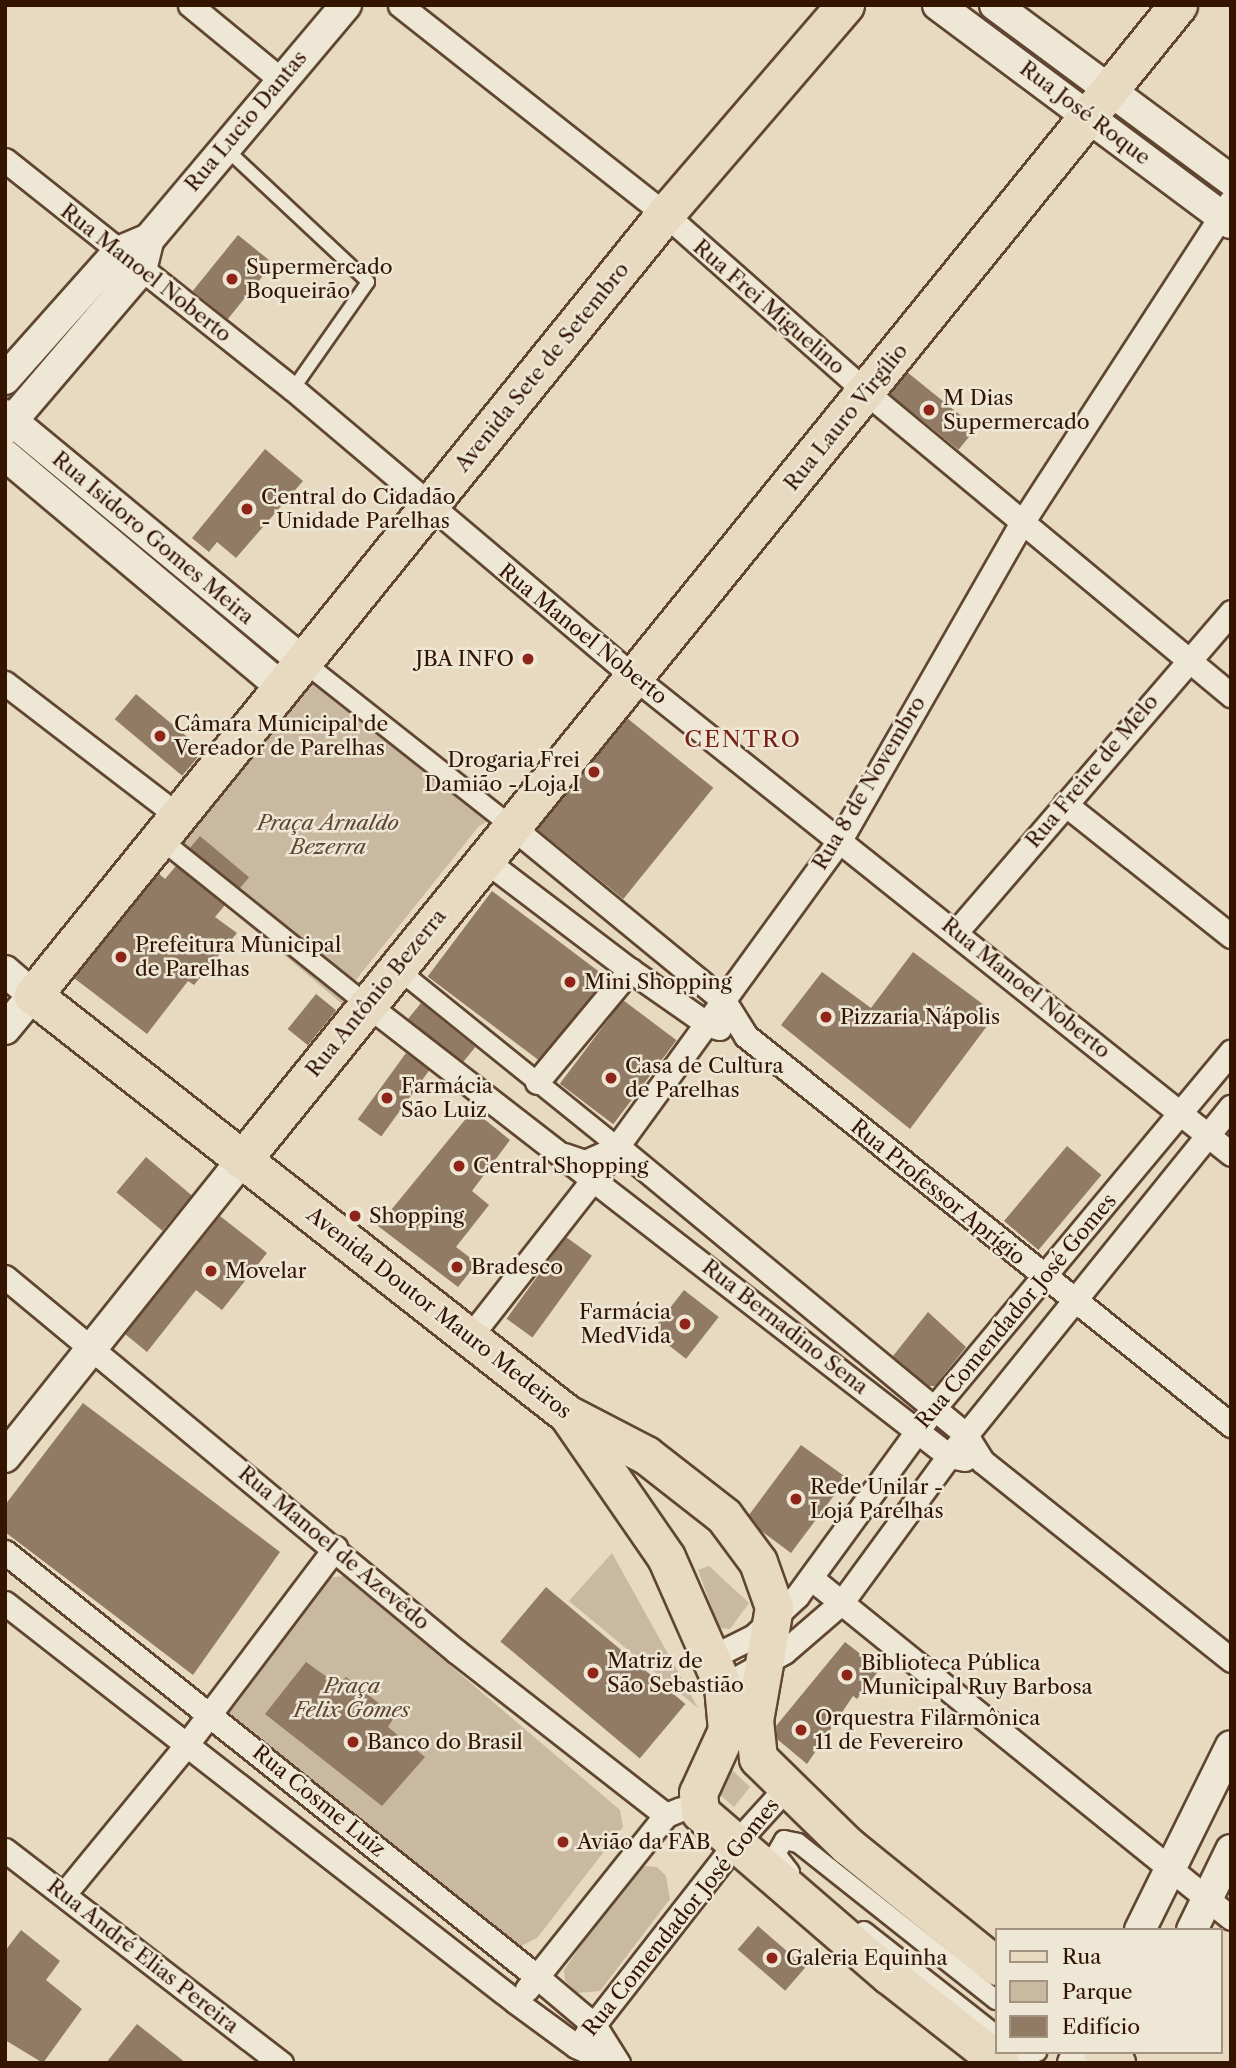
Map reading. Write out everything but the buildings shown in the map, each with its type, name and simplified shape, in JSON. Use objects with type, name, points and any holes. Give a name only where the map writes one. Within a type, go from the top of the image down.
[{"type":"main road","name":"Avenida Sete de Setembro","points":[[33,995],[665,214],[845,5]]},
{"type":"main road","name":"Rua Lauro Virgílio","points":[[511,827],[867,393],[1178,5]]},
{"type":"main road","name":"Rua Antônio Bezerra","points":[[242,1160],[367,1000],[511,827]]},
{"type":"main road","name":"Avenida Doutor Mauro Medeiros","points":[[33,995],[468,1339],[567,1414],[646,1455],[724,1516],[758,1562],[772,1595],[775,1620],[754,1720],[758,1758]]},
{"type":"main road","points":[[567,1414],[666,1557],[718,1672],[728,1718],[718,1756],[682,1809],[705,1818],[1001,2063]]},
{"type":"main road","points":[[718,1756],[758,1758],[848,1846],[995,1965]]},
{"type":"street","points":[[190,5],[279,78]]},
{"type":"street","name":"Rua Lucio Dantas","points":[[8,421],[141,270],[149,239],[279,78],[346,5]]},
{"type":"street","name":"Rua Frei Miguelino","points":[[400,5],[665,214],[867,393],[1231,695]]},
{"type":"street","name":"Rua José Roque","points":[[938,5],[1100,105],[1231,180]]},
{"type":"street","name":"Rua José Roque","points":[[995,5],[1100,105],[1228,213]]},
{"type":"street","name":"Rua Manoel Noberto","points":[[5,160],[293,389],[428,507],[634,677],[1231,1154]]},
{"type":"street","name":"Rua 8 de Novembro","points":[[468,1339],[595,1177],[840,839],[1023,521],[1228,213]]},
{"type":"street","name":"Rua Lucio Dantas","points":[[5,379],[118,252],[149,239]]},
{"type":"street","name":"Rua Isidoro Gomes Meira","points":[[8,421],[291,673]]},
{"type":"street","name":"Rua Isidoro Gomes Meira","points":[[5,456],[291,673]]},
{"type":"street","name":"Rua Freire de Melo","points":[[956,932],[1188,658],[1231,612]]},
{"type":"street","points":[[291,673],[511,827]]},
{"type":"street","points":[[5,682],[367,1000],[563,1153],[585,1160],[617,1146],[395,967]]},
{"type":"street","points":[[1065,804],[1231,936]]},
{"type":"street","name":"Rua Professor Aprígio","points":[[511,827],[724,1001],[746,1036],[1074,1303],[1231,1425]]},
{"type":"street","name":"Rua Professor Aprígio","points":[[485,860],[630,970],[707,1024],[746,1036]]},
{"type":"street","points":[[537,1082],[630,970]]},
{"type":"street","points":[[5,971],[33,995],[5,1029]]},
{"type":"street","name":"Rua Bernadino Sena","points":[[367,1000],[949,1457]]},
{"type":"street","name":"Rua Comendador José Gomes","points":[[718,1672],[754,1636],[775,1620],[811,1578],[934,1408],[1231,1052]]},
{"type":"street","name":"Rua Comendador José Gomes","points":[[718,1672],[766,1664],[842,1602],[949,1457],[1231,1105]]},
{"type":"street","name":"Rua Bernadino Sena","points":[[617,1146],[967,1435],[982,1461],[1231,1660]]},
{"type":"street","points":[[5,1457],[242,1160]]},
{"type":"street","name":"Rua Manoel de Azevêdo","points":[[5,1277],[335,1548],[457,1652],[682,1809]]},
{"type":"street","points":[[949,1457],[982,1461]]},
{"type":"street","points":[[64,1894],[187,1744],[335,1548]]},
{"type":"street","name":"Rua Cosme Luiz","points":[[5,1552],[536,1976],[594,2025],[615,2063]]},
{"type":"street","points":[[811,1578],[1231,1918]]},
{"type":"street","name":"Rua Cosme Luiz","points":[[5,1603],[516,2002],[576,2046],[615,2063]]},
{"type":"street","points":[[1141,1928],[1231,1746]]},
{"type":"street","name":"Rua Comendador José Gomes","points":[[576,2046],[735,1844],[786,1788]]},
{"type":"street","points":[[516,2002],[682,1809]]},
{"type":"street","points":[[995,1999],[799,1843],[789,1840],[780,1844],[776,1854],[781,1865],[995,2034]]},
{"type":"street","name":"Rua André Elias Pereira","points":[[5,1850],[281,2063]]},
{"type":"street","points":[[1193,1928],[1231,1850]]},
{"type":"lane","points":[[225,147],[369,282],[293,389]]},
{"type":"green space","name":"Praça Arnaldo Bezerra","points":[[309,658],[503,813],[479,826],[355,981],[347,1008],[158,849]]},
{"type":"green space","points":[[612,1553],[698,1708],[569,1601]]},
{"type":"green space","points":[[709,1566],[749,1603],[730,1629],[719,1628],[698,1570]]},
{"type":"green space","name":"Praça Felix Gomes","points":[[345,1576],[620,1810],[623,1827],[537,1938],[519,1947],[226,1710],[326,1578]]},
{"type":"green space","points":[[732,1770],[750,1787],[734,1807],[718,1793],[718,1783]]},
{"type":"green space","points":[[645,1866],[657,1867],[666,1876],[670,1899],[600,1991],[577,1993],[565,1980],[564,1970],[632,1872]]},
{"type":"waterway","points":[[5,403],[43,358]]},
{"type":"place","name":"Supermercado Boqueirão","points":[[232,279]]},
{"type":"place","name":"M Dias Supermercado","points":[[929,410]]},
{"type":"place","name":"Central do Cidadão - Unidade Parelhas","points":[[247,509]]},
{"type":"place","name":"JBA INFO","points":[[528,659]]},
{"type":"place","name":"Câmara Municipal de Vereador de Parelhas","points":[[160,736]]},
{"type":"place","name":"Drogaria Frei Damião - Loja I","points":[[594,772]]},
{"type":"place","name":"Prefeitura Municipal de Parelhas","points":[[121,957]]},
{"type":"place","name":"Mini Shopping","points":[[570,982]]},
{"type":"place","name":"Pizzaria Nápolis","points":[[826,1017]]},
{"type":"place","name":"Casa de Cultura de Parelhas","points":[[611,1078]]},
{"type":"place","name":"Farmácia São Luiz","points":[[387,1098]]},
{"type":"place","name":"Central Shopping","points":[[459,1166]]},
{"type":"place","name":"Shopping","points":[[355,1216]]},
{"type":"place","name":"Bradesco","points":[[457,1267]]},
{"type":"place","name":"Movelar","points":[[211,1271]]},
{"type":"place","name":"Farmácia MedVida","points":[[685,1324]]},
{"type":"place","name":"Rede Unilar - Loja Parelhas","points":[[796,1499]]},
{"type":"place","name":"Matriz de São Sebastião","points":[[593,1673]]},
{"type":"place","name":"Biblioteca Pública Municipal Ruy Barbosa","points":[[847,1675]]},
{"type":"place","name":"Orquestra Filarmônica 11 de Fevereiro","points":[[801,1730]]},
{"type":"place","name":"Banco do Brasil","points":[[353,1742]]},
{"type":"place","name":"Avião da FAB","points":[[563,1842]]},
{"type":"place","name":"Galeria Equinha","points":[[772,1958]]},
{"type":"district","name":"CENTRO","points":[[743,739]]}]
